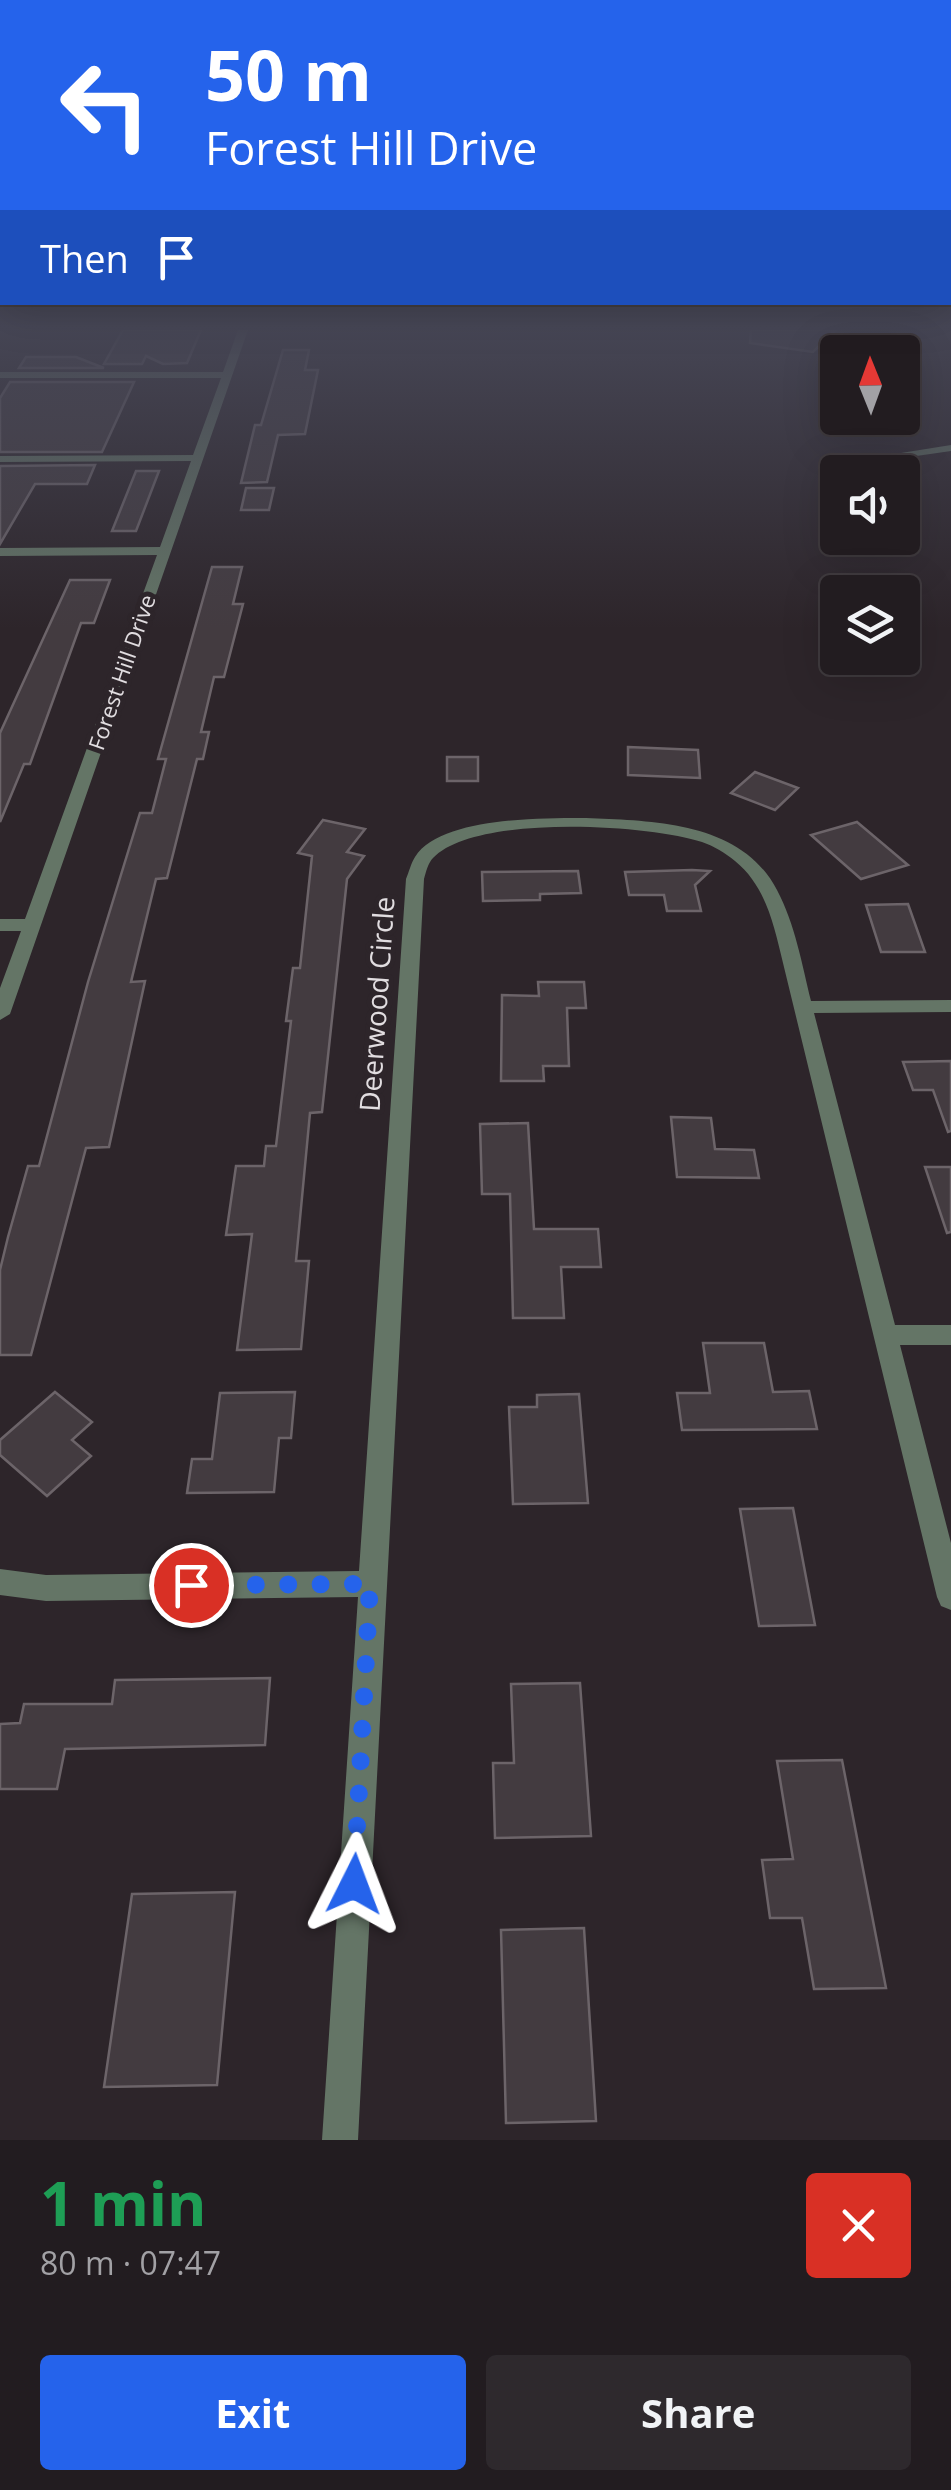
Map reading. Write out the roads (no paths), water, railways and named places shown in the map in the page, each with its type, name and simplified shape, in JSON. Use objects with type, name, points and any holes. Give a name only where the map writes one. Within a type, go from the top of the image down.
[{"type":"street","name":"Forest Hill Drive","points":[[0,1014],[206,430]]},
{"type":"street","points":[[902,455],[951,448]]},
{"type":"street","points":[[0,459],[196,458]]},
{"type":"street","points":[[0,552],[164,551]]},
{"type":"street","name":"Deerwood Circle","points":[[340,2140],[411,924],[415,879],[423,857],[464,834],[502,827],[634,826],[682,831],[714,840],[764,880],[801,1007],[951,1597]]},
{"type":"street","points":[[0,925],[32,924]]},
{"type":"street","points":[[801,1007],[951,1006]]},
{"type":"street","points":[[886,1335],[951,1335]]},
{"type":"street","points":[[0,1582],[46,1588],[370,1584]]}]
